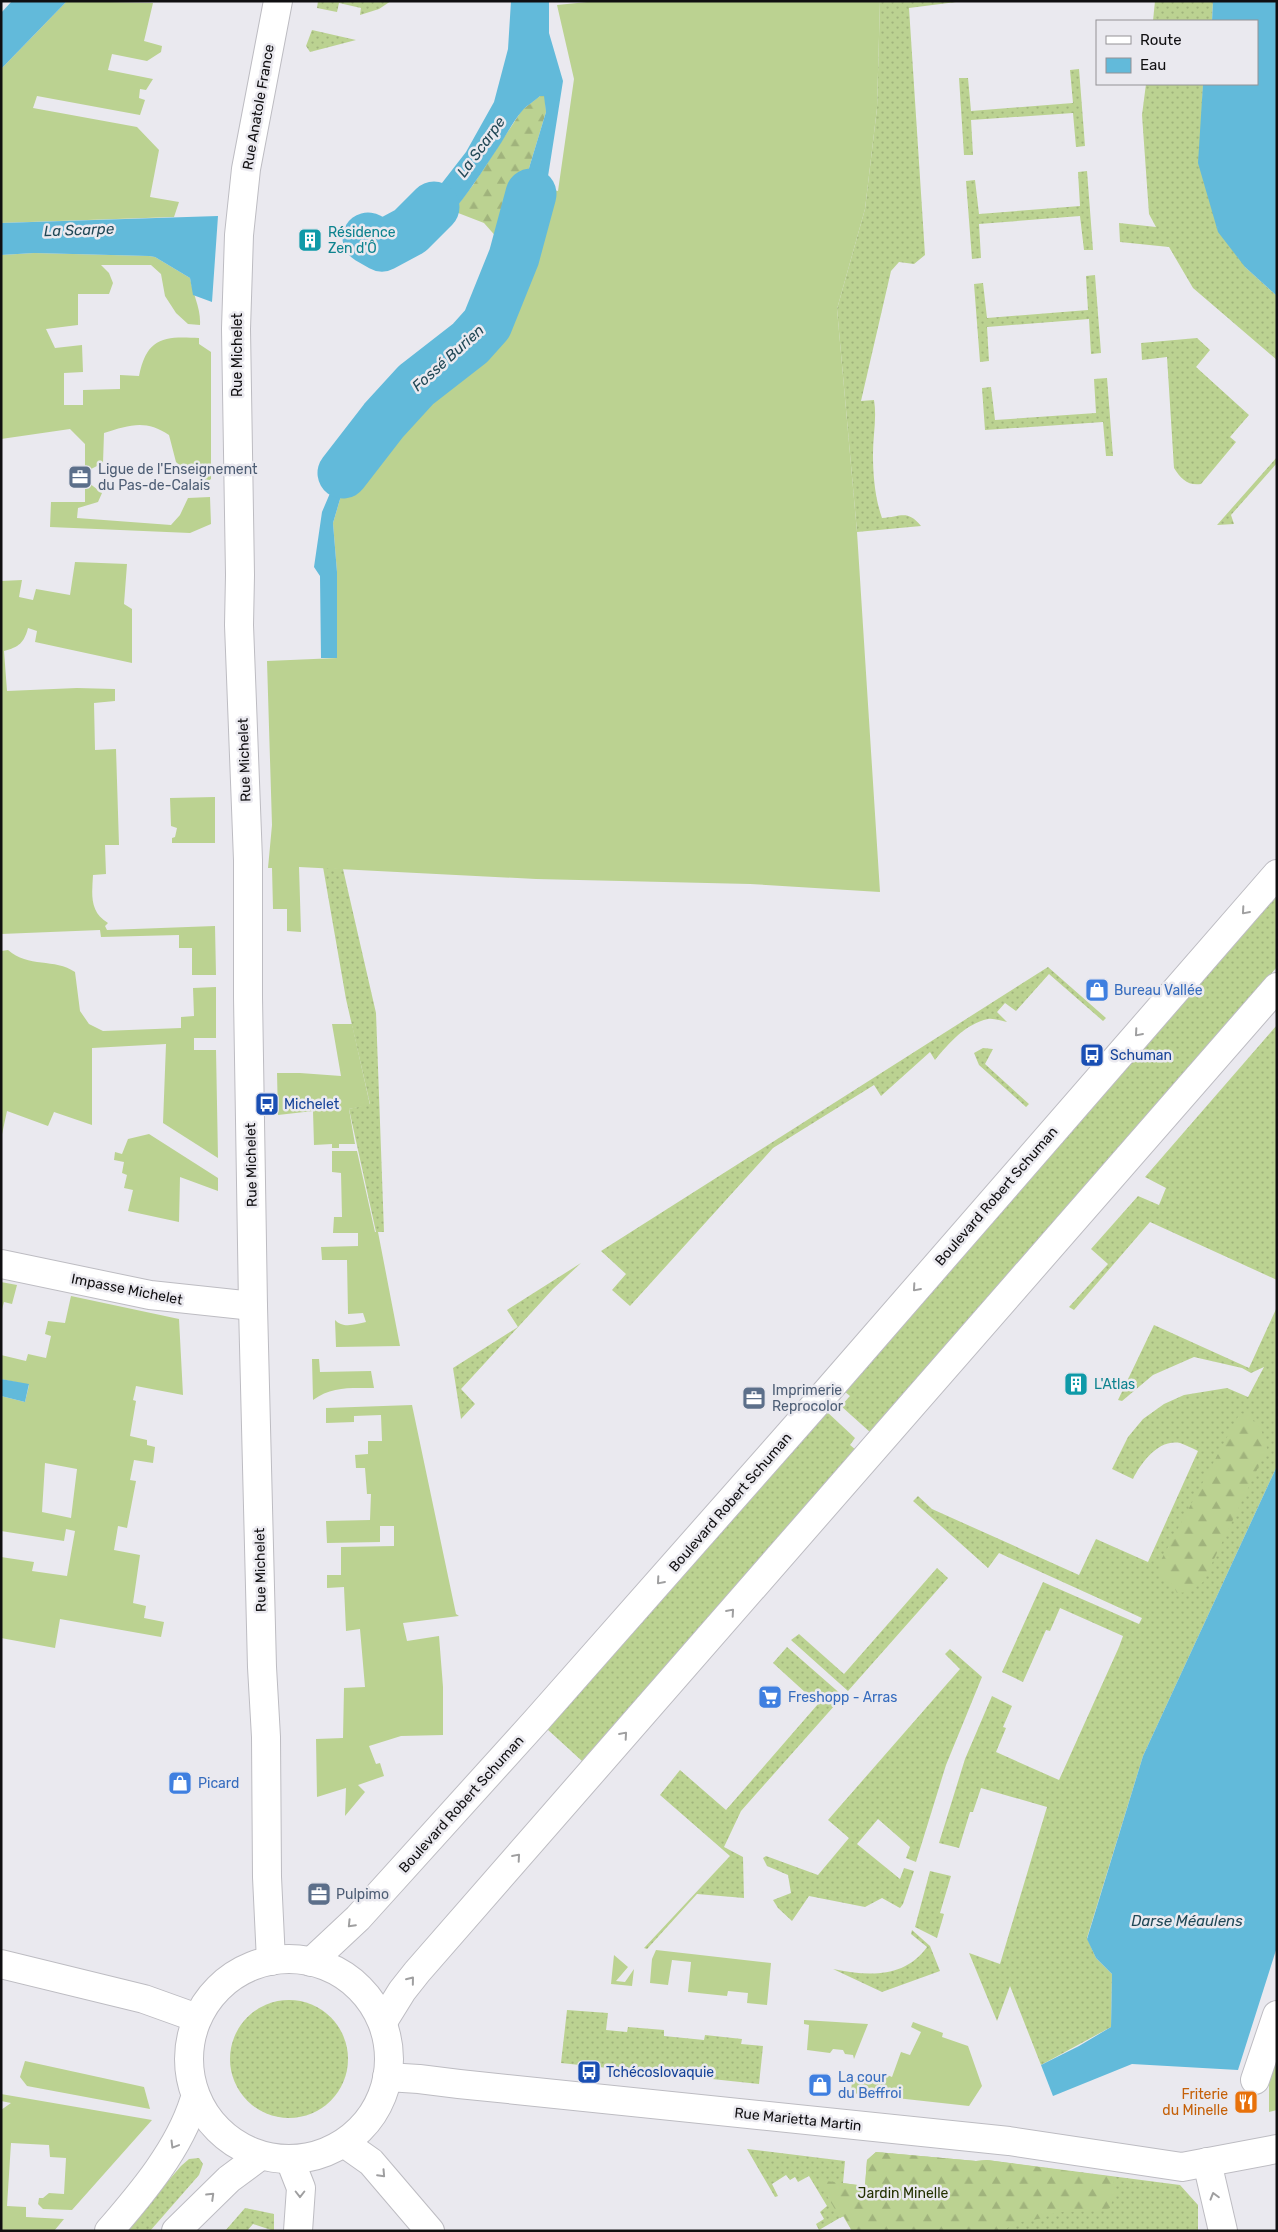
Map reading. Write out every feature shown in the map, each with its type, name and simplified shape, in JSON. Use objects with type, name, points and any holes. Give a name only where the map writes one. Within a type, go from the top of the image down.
[{"type":"main road","name":"Rue Anatole France","points":[[239,249],[246,169],[278,1]]},
{"type":"main road","name":"Rue Michelet","points":[[239,249],[236,338],[239,625],[248,860],[248,998],[253,1306],[262,1667],[266,1737],[267,1877],[271,1961]]},
{"type":"main road","name":"Boulevard Robert Schuman","points":[[311,1962],[358,1918],[537,1720],[823,1396],[1277,874]]},
{"type":"main road","points":[[384,2020],[402,1991],[417,1972],[1277,987]]},
{"type":"main road","name":"Impasse Michelet","points":[[1,1264],[150,1295],[253,1306]]},
{"type":"main road","points":[[109,2231],[164,2160],[188,2122],[194,2101],[190,2078],[189,2048],[197,2018],[209,1999],[225,1982],[246,1968],[271,1961],[291,1959],[311,1962],[329,1967],[356,1985],[384,2020],[388,2050],[387,2077],[379,2103],[364,2125],[344,2143],[318,2155],[290,2160],[260,2156],[236,2145],[222,2134],[194,2101]]},
{"type":"main road","points":[[1,1964],[144,1999],[197,2018]]},
{"type":"main road","points":[[1255,2080],[1277,2015]]},
{"type":"main road","name":"Rue Marietta Martin","points":[[387,2077],[419,2078],[459,2084],[1009,2141],[1182,2167],[1277,2149]]},
{"type":"main road","points":[[344,2143],[370,2162],[430,2231]]},
{"type":"main road","points":[[176,2231],[229,2179],[260,2156]]},
{"type":"main road","points":[[290,2160],[301,2188],[298,2231]]},
{"type":"main road","points":[[1206,2162],[1223,2231]]},
{"type":"green space","points":[[67,1],[153,3],[144,41],[162,46],[161,52],[147,61],[112,54],[108,70],[153,79],[146,90],[140,89],[139,98],[145,100],[140,115],[37,96],[33,108],[137,127],[159,150],[150,197],[179,202],[174,217],[1,223],[1,69]]},
{"type":"green space","points":[[318,1],[391,1],[379,9],[360,15],[361,8],[339,3],[337,12],[317,8]]},
{"type":"green space","points":[[597,1],[880,1],[877,108],[865,209],[837,309],[857,532],[880,892],[750,884],[536,879],[299,867],[301,932],[287,931],[287,909],[273,909],[272,868],[268,868],[272,825],[267,661],[337,658],[337,572],[333,523],[346,479],[399,413],[479,343],[508,309],[525,264],[532,226],[546,189],[558,191],[574,79],[557,5]]},
{"type":"green space","points":[[880,1],[964,1],[909,8],[925,255],[914,264],[899,262],[891,271],[861,401],[874,400],[873,470],[876,495],[882,518],[908,516],[912,517],[921,526],[857,532],[837,309],[865,209],[877,108]]},
{"type":"green space","points":[[1155,1],[1213,1],[1212,20],[1153,20]]},
{"type":"green space","points":[[312,30],[356,40],[310,52],[306,46]]},
{"type":"green space","points":[[1079,69],[1085,146],[1076,147],[1073,113],[971,120],[973,155],[964,155],[959,78],[968,78],[971,111],[1073,103],[1070,70]]},
{"type":"green space","points":[[1146,85],[1203,85],[1202,114],[1245,267],[1277,296],[1277,360],[1193,288],[1169,247],[1120,242],[1119,223],[1156,227],[1149,214],[1142,115]]},
{"type":"green space","points":[[540,96],[545,96],[546,112],[526,178],[514,257],[484,223],[453,211],[473,185],[522,110]]},
{"type":"green space","points":[[1087,171],[1093,250],[1084,250],[1080,216],[979,224],[981,258],[972,259],[966,181],[975,180],[979,214],[1080,206],[1078,172]]},
{"type":"green space","points":[[34,253],[149,256],[155,257],[190,278],[198,307],[200,325],[188,324],[176,313],[165,296],[161,274],[151,265],[101,265],[109,273],[113,283],[109,294],[78,294],[78,325],[46,329],[55,348],[82,345],[83,372],[64,373],[64,405],[83,405],[83,390],[120,389],[120,375],[139,376],[147,353],[152,346],[159,342],[176,338],[199,338],[199,344],[211,352],[211,479],[208,481],[181,467],[176,462],[169,435],[161,430],[145,425],[129,426],[104,433],[103,463],[85,472],[85,444],[70,429],[1,439],[1,255]]},
{"type":"green space","points":[[1095,275],[1101,353],[1091,354],[1089,319],[987,327],[989,361],[980,362],[974,284],[983,283],[987,318],[1088,310],[1086,276]]},
{"type":"green space","points":[[1197,338],[1210,350],[1196,367],[1249,415],[1230,437],[1236,442],[1201,484],[1192,484],[1185,481],[1174,468],[1167,357],[1142,360],[1141,343]]},
{"type":"green space","points":[[1107,378],[1113,456],[1106,456],[1103,422],[985,430],[982,388],[991,387],[995,420],[1096,413],[1094,379]]},
{"type":"green space","points":[[1277,457],[1277,463],[1231,515],[1234,524],[1217,525]]},
{"type":"green space","points":[[85,480],[102,493],[98,502],[78,508],[77,518],[171,525],[180,515],[188,498],[210,497],[211,524],[190,533],[50,527],[51,502],[85,502]]},
{"type":"green space","points":[[75,562],[127,564],[124,604],[132,609],[132,663],[35,642],[37,631],[28,628],[20,644],[4,651],[7,691],[77,688],[115,689],[115,701],[94,703],[95,750],[116,749],[119,845],[105,845],[106,874],[93,875],[92,896],[95,908],[102,919],[108,923],[105,926],[107,930],[215,926],[216,975],[192,975],[192,948],[179,948],[179,935],[101,937],[100,930],[1,934],[1,581],[22,580],[19,597],[33,600],[36,589],[70,595]]},
{"type":"green space","points":[[215,797],[215,843],[172,843],[172,838],[175,837],[177,828],[171,826],[170,798]]},
{"type":"green space","points":[[323,867],[343,869],[376,1013],[384,1232],[376,1232],[349,1109],[370,1104],[346,999]]},
{"type":"green space","points":[[1277,896],[1277,967],[871,1433],[841,1406],[850,1396],[844,1391]]},
{"type":"green space","points":[[8,950],[24,959],[59,965],[75,972],[80,1011],[89,1024],[103,1031],[181,1028],[181,1017],[194,1016],[193,988],[216,987],[216,1038],[194,1038],[194,1050],[216,1050],[218,1158],[163,1123],[166,1044],[92,1048],[92,1125],[54,1112],[48,1126],[7,1111],[1,1139],[1,951]]},
{"type":"green space","points":[[1048,967],[1106,1018],[1103,1021],[1049,974],[1016,1011],[1005,1003],[997,1012],[1007,1022],[988,1019],[972,1025],[952,1041],[935,1060],[930,1052],[881,1096],[874,1085],[773,1148],[630,1306],[612,1290],[626,1274],[601,1251]]},
{"type":"green space","points":[[332,1024],[352,1024],[370,1105],[349,1109],[355,1144],[339,1144],[339,1148],[332,1148],[332,1144],[314,1145],[313,1111],[278,1115],[277,1073],[341,1076]]},
{"type":"green space","points":[[1277,1025],[1277,1280],[1150,1222],[1074,1310],[1069,1307],[1108,1264],[1091,1249],[1138,1196],[1159,1205],[1166,1188],[1145,1177]]},
{"type":"green space","points":[[983,1048],[993,1049],[985,1064],[1029,1104],[1026,1107],[979,1065],[974,1053]]},
{"type":"green space","points":[[149,1134],[218,1178],[218,1191],[180,1177],[179,1222],[128,1211],[133,1190],[124,1188],[127,1175],[122,1173],[124,1162],[114,1160],[115,1152],[122,1154],[128,1139]]},
{"type":"green space","points":[[332,1151],[357,1151],[375,1232],[378,1232],[400,1346],[336,1347],[335,1320],[346,1325],[366,1322],[363,1313],[348,1314],[347,1260],[322,1260],[321,1247],[358,1246],[358,1233],[333,1233],[334,1217],[342,1217],[341,1173],[332,1172]]},
{"type":"green space","points":[[581,1263],[553,1289],[461,1389],[475,1404],[461,1419],[453,1368],[518,1327],[507,1310]]},
{"type":"green space","points":[[1,1282],[17,1285],[12,1304],[4,1302],[1,1313]]},
{"type":"green space","points":[[71,1296],[179,1319],[183,1395],[136,1386],[133,1400],[136,1401],[130,1436],[147,1440],[147,1445],[155,1447],[153,1463],[134,1460],[130,1480],[136,1481],[127,1528],[118,1526],[114,1550],[140,1555],[133,1603],[146,1606],[144,1618],[164,1622],[161,1637],[60,1619],[55,1648],[1,1638],[1,1557],[34,1562],[32,1571],[67,1576],[75,1531],[66,1529],[64,1541],[1,1531],[1,1396],[25,1402],[29,1385],[1,1379],[1,1355],[26,1361],[28,1354],[46,1358],[51,1336],[45,1334],[48,1321],[65,1323]],"holes":[[[45,1463],[77,1469],[71,1518],[42,1512]]]},
{"type":"green space","points":[[1277,1307],[1277,1466],[1143,1756],[1087,1938],[1096,1958],[1112,1974],[1111,2027],[1041,2065],[1010,1986],[997,2021],[969,1953],[1000,1964],[1047,1807],[981,1788],[973,1812],[970,1812],[959,1848],[939,1843],[965,1759],[992,1696],[1012,1706],[1003,1727],[1006,1728],[996,1752],[1059,1780],[1119,1647],[1123,1636],[1060,1608],[1050,1631],[1046,1630],[1023,1682],[1002,1672],[1043,1582],[1139,1624],[1142,1618],[999,1553],[988,1568],[913,1501],[918,1496],[932,1509],[1079,1575],[1096,1539],[1148,1562],[1198,1451],[1180,1443],[1164,1445],[1151,1454],[1133,1479],[1112,1469],[1128,1437],[1143,1419],[1164,1404],[1184,1395],[1227,1388],[1248,1397],[1264,1367],[1251,1373],[1242,1368],[1194,1357],[1153,1375],[1122,1401],[1118,1400],[1154,1325],[1249,1368]]},
{"type":"green space","points":[[312,1359],[319,1359],[320,1372],[371,1371],[374,1388],[335,1390],[320,1395],[313,1400]]},
{"type":"green space","points":[[412,1405],[456,1614],[459,1616],[403,1623],[407,1641],[439,1636],[443,1687],[443,1735],[401,1736],[369,1746],[376,1764],[380,1763],[384,1776],[358,1785],[365,1792],[345,1816],[346,1788],[317,1797],[316,1739],[343,1738],[344,1688],[365,1687],[360,1629],[346,1631],[344,1587],[327,1588],[327,1575],[341,1575],[341,1547],[394,1546],[394,1526],[380,1526],[380,1542],[327,1543],[326,1521],[370,1520],[371,1494],[367,1494],[365,1468],[356,1468],[355,1455],[368,1454],[368,1441],[382,1441],[381,1415],[354,1416],[354,1422],[326,1423],[326,1408]]},
{"type":"green space","points":[[826,1411],[855,1438],[850,1445],[856,1450],[582,1761],[547,1729]]},
{"type":"green space","points":[[1240,1413],[1251,1418],[1259,1426],[1267,1449],[1203,1582],[1189,1592],[1177,1593],[1173,1585],[1158,1572],[1160,1562]]},
{"type":"green space","points":[[937,1568],[948,1578],[848,1691],[791,1640],[799,1634],[844,1674]]},
{"type":"green space","points":[[787,1647],[843,1696],[741,1811],[724,1847],[743,1857],[744,1898],[697,1894],[647,1949],[644,1948],[730,1856],[660,1795],[680,1770],[726,1810],[818,1704],[773,1663]]},
{"type":"green space","points":[[950,1649],[982,1677],[946,1765],[916,1862],[906,1858],[910,1847],[878,1819],[857,1844],[900,1879],[904,1868],[914,1871],[903,1904],[900,1908],[882,1898],[865,1907],[809,1896],[792,1921],[778,1908],[773,1900],[791,1893],[788,1875],[767,1866],[763,1858],[766,1856],[818,1875],[849,1838],[828,1820],[960,1669],[945,1654]]},
{"type":"green space","points":[[930,1871],[951,1876],[940,1913],[944,1914],[937,1938],[915,1927]]},
{"type":"green space","points":[[912,1930],[930,1946],[940,1971],[882,1992],[833,1969],[872,1974],[896,1970],[907,1965],[927,1947],[911,1934]]},
{"type":"green space","points":[[656,1950],[771,1963],[767,2005],[747,2003],[748,1993],[728,1991],[727,1996],[688,1992],[691,1962],[672,1960],[668,1985],[650,1983],[652,1959]]},
{"type":"green space","points":[[614,1955],[628,1967],[616,1981],[625,1982],[634,1969],[632,1986],[611,1984]]},
{"type":"green space","points":[[289,2000],[312,2004],[331,2017],[344,2036],[348,2059],[344,2082],[331,2101],[312,2114],[289,2118],[266,2114],[247,2101],[234,2082],[230,2059],[234,2036],[247,2017],[266,2004]]},
{"type":"green space","points":[[567,2010],[608,2013],[606,2030],[627,2032],[628,2027],[664,2030],[664,2036],[704,2040],[705,2035],[742,2039],[741,2044],[763,2046],[759,2084],[561,2063]]},
{"type":"green space","points":[[804,2020],[868,2024],[854,2059],[853,2055],[845,2054],[843,2050],[833,2049],[830,2053],[807,2050],[809,2025],[804,2024]]},
{"type":"green space","points":[[913,2022],[943,2033],[942,2037],[968,2046],[982,2086],[969,2106],[851,2093],[852,2080],[878,2084],[885,2074],[892,2077],[901,2052],[910,2055],[921,2032],[911,2027]]},
{"type":"green space","points":[[1277,2053],[1277,2110],[1269,2112],[1269,2074]]},
{"type":"green space","points":[[25,2061],[144,2087],[150,2109],[27,2086],[20,2077]]},
{"type":"green space","points":[[1,2094],[152,2120],[72,2210],[43,2209],[38,2204],[39,2198],[43,2198],[49,2193],[64,2194],[66,2158],[50,2157],[49,2145],[11,2143],[7,2206],[26,2207],[26,2217],[64,2219],[54,2231],[1,2231],[1,2110],[11,2103],[1,2101]]},
{"type":"green space","name":"Jardin Minelle","points":[[747,2149],[845,2161],[843,2183],[865,2186],[867,2160],[876,2152],[976,2161],[987,2160],[1180,2185],[1198,2205],[1198,2231],[852,2231],[843,2216],[819,2230],[816,2224],[824,2219],[820,2212],[827,2206],[809,2176],[798,2182],[795,2177],[790,2180],[786,2175],[772,2184],[778,2196],[775,2197]]},
{"type":"green space","name":"Jardin Minelle","points":[[876,2152],[976,2161],[987,2160],[1113,2177],[1115,2191],[1110,2208],[1102,2211],[1057,2212],[1043,2218],[1015,2223],[1003,2231],[852,2231],[844,2216],[840,2218],[818,2180],[865,2186],[867,2160]]},
{"type":"green space","points":[[199,2158],[203,2164],[199,2175],[150,2231],[125,2231],[181,2166],[189,2159]]},
{"type":"green space","points":[[245,2208],[274,2214],[274,2231],[253,2224],[247,2231],[225,2231]]},
{"type":"water","points":[[12,1],[67,1],[1,69],[1,13]]},
{"type":"water","points":[[511,1],[549,1],[549,33],[563,81],[546,189],[532,226],[525,264],[508,309],[479,343],[399,413],[346,479],[333,523],[337,572],[337,658],[321,658],[320,576],[314,567],[322,512],[339,472],[416,385],[470,343],[487,324],[514,257],[526,178],[546,112],[544,96],[540,96],[519,115],[465,196],[436,230],[401,254],[381,262],[372,252],[401,222],[421,210],[466,152],[494,102],[508,49]]},
{"type":"water","points":[[1213,1],[1277,1],[1277,296],[1245,267],[1218,232],[1198,163],[1203,85],[1258,85],[1258,20],[1212,20]]},
{"type":"water","points":[[218,216],[212,302],[193,295],[190,278],[155,257],[34,253],[1,255],[1,223]]},
{"type":"water","points":[[1,1379],[29,1384],[25,1402],[1,1396]]},
{"type":"water","name":"Darse Méaulens","points":[[1277,1466],[1277,1947],[1238,2070],[1132,2064],[1053,2096],[1041,2065],[1111,2027],[1112,1974],[1096,1958],[1087,1939],[1143,1756]]},
{"type":"waterway","name":"Fossé Burien","points":[[343,473],[384,420],[416,385],[470,343],[487,324],[514,257],[531,194]]},
{"type":"waterway","name":"La Scarpe","points":[[368,238],[382,246],[410,231],[434,207]]},
{"type":"place","name":"Résidence Zen d'Ô","points":[[310,240]]},
{"type":"place","name":"Ligue de l'Enseignement du Pas-de-Calais","points":[[80,477]]},
{"type":"place","name":"Bureau Vallée","points":[[1097,990]]},
{"type":"place","name":"Schuman","points":[[1092,1055]]},
{"type":"place","name":"Michelet","points":[[267,1104]]},
{"type":"place","name":"L'Atlas","points":[[1076,1384]]},
{"type":"place","name":"Imprimerie Reprocolor","points":[[754,1398]]},
{"type":"place","name":"Freshopp - Arras","points":[[770,1697]]},
{"type":"place","name":"Picard","points":[[180,1783]]},
{"type":"place","name":"Pulpimo","points":[[319,1894]]},
{"type":"place","name":"Tchécoslovaquie","points":[[589,2072]]},
{"type":"place","name":"La cour du Beffroi","points":[[820,2085]]},
{"type":"place","name":"Friterie du Minelle","points":[[1246,2102]]}]
